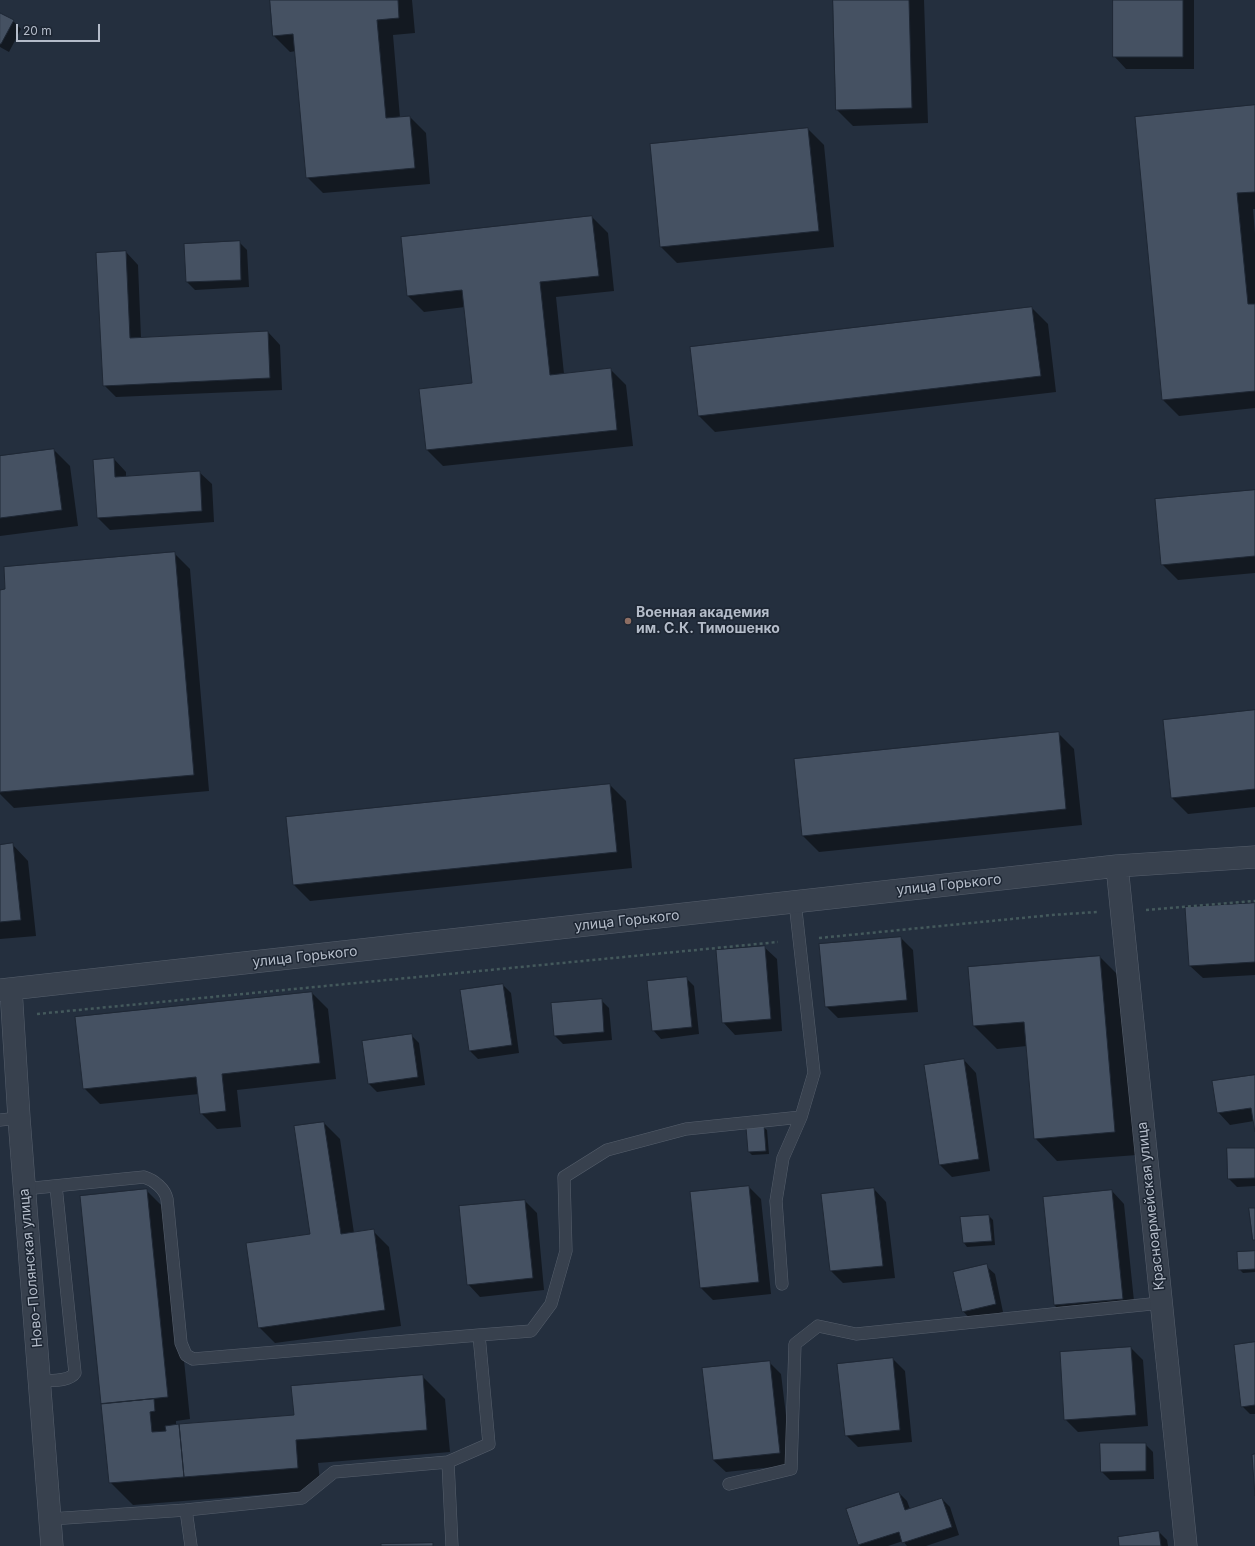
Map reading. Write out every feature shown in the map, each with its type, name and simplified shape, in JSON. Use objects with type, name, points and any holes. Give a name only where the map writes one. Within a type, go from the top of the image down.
[{"type":"street","name":"улица Горького","points":[[5,990],[1117,866],[1255,857]]},
{"type":"street","name":"Красноармейская улица","points":[[1117,866],[1186,1546]]},
{"type":"street","name":"Ново-Полянская улица","points":[[5,990],[12,1017],[9,1119],[24,1189],[52,1546]]},
{"type":"lane","points":[[782,1284],[776,1201],[782,1158],[801,1117],[814,1073],[795,902]]},
{"type":"lane","points":[[24,1189],[144,1177],[152,1180],[164,1191],[167,1199],[181,1343],[186,1355],[193,1359],[531,1331],[551,1304],[566,1251],[564,1177],[607,1150],[686,1129],[801,1117]]},
{"type":"lane","points":[[40,1382],[67,1379],[72,1377],[75,1373],[56,1186]]},
{"type":"lane","points":[[730,1484],[791,1469],[796,1344],[818,1326],[856,1334],[1161,1303]]},
{"type":"lane","points":[[50,1520],[186,1510],[302,1498],[334,1472],[448,1462],[489,1444],[479,1335]]},
{"type":"lane","points":[[448,1462],[452,1546]]},
{"type":"lane","points":[[186,1510],[191,1546]]},
{"type":"path","points":[[12,1017],[1052,915],[1255,901]]},
{"type":"building","points":[[270,0],[398,0],[399,18],[377,20],[386,118],[410,116],[415,168],[306,178],[293,34],[273,36]]},
{"type":"building","points":[[833,0],[909,0],[912,108],[836,110]]},
{"type":"building","points":[[1113,0],[1183,0],[1183,57],[1113,57]]},
{"type":"building","points":[[0,13],[14,20],[1,44],[0,44]]},
{"type":"building","points":[[1255,105],[1255,192],[1237,193],[1248,304],[1255,304],[1255,391],[1162,400],[1135,117]]},
{"type":"building","points":[[808,128],[819,231],[660,247],[650,144]]},
{"type":"building","points":[[592,216],[599,276],[540,282],[550,375],[611,368],[617,430],[426,450],[419,389],[472,383],[462,290],[407,296],[401,237]]},
{"type":"building","points":[[240,241],[241,280],[186,282],[184,244]]},
{"type":"building","points":[[126,251],[130,338],[268,331],[270,378],[103,386],[96,253]]},
{"type":"building","points":[[1032,307],[1041,376],[698,416],[690,347]]},
{"type":"building","points":[[54,449],[62,510],[0,518],[0,456]]},
{"type":"building","points":[[114,458],[115,477],[200,471],[202,511],[97,518],[93,460]]},
{"type":"building","points":[[1255,490],[1255,556],[1161,565],[1155,499]]},
{"type":"building","points":[[175,552],[194,775],[0,792],[0,590],[5,589],[4,567]]},
{"type":"building","points":[[1255,710],[1255,789],[1171,798],[1163,720]]},
{"type":"building","points":[[1059,732],[1066,809],[802,836],[794,759]]},
{"type":"building","points":[[610,784],[617,852],[293,885],[286,817]]},
{"type":"building","points":[[13,843],[21,920],[0,922],[0,845]]},
{"type":"building","points":[[1255,903],[1255,962],[1189,966],[1185,907]]},
{"type":"building","points":[[901,937],[907,1000],[825,1007],[819,944]]},
{"type":"building","points":[[765,946],[771,1019],[722,1023],[716,950]]},
{"type":"building","points":[[1100,956],[1115,1132],[1034,1139],[1024,1022],[973,1026],[968,967]]},
{"type":"building","points":[[687,977],[692,1027],[652,1031],[647,981]]},
{"type":"building","points":[[503,984],[512,1045],[469,1051],[460,990]]},
{"type":"building","points":[[312,992],[320,1063],[222,1074],[226,1111],[200,1114],[196,1077],[83,1089],[75,1017]]},
{"type":"building","points":[[602,999],[604,1032],[554,1036],[551,1003]]},
{"type":"building","points":[[412,1034],[418,1077],[368,1084],[362,1041]]},
{"type":"building","points":[[964,1059],[979,1159],[939,1165],[924,1065]]},
{"type":"building","points":[[1255,1075],[1255,1132],[1251,1108],[1217,1113],[1212,1081]]},
{"type":"building","points":[[324,1122],[341,1234],[374,1229],[385,1310],[258,1328],[246,1243],[310,1234],[294,1126]]},
{"type":"building","points":[[764,1125],[766,1151],[748,1152],[746,1127]]},
{"type":"building","points":[[1227,1148],[1255,1148],[1255,1178],[1228,1179]]},
{"type":"building","points":[[749,1186],[759,1282],[700,1288],[690,1192]]},
{"type":"building","points":[[874,1188],[883,1266],[830,1271],[821,1194]]},
{"type":"building","points":[[147,1189],[168,1397],[101,1404],[80,1196]]},
{"type":"building","points":[[1112,1190],[1123,1299],[1054,1305],[1043,1197]]},
{"type":"building","points":[[525,1200],[533,1278],[467,1285],[459,1206]]},
{"type":"building","points":[[1249,1208],[1255,1208],[1255,1240],[1253,1240]]},
{"type":"building","points":[[989,1215],[992,1241],[963,1243],[960,1217]]},
{"type":"building","points":[[1255,1251],[1255,1269],[1238,1270],[1237,1252]]},
{"type":"building","points":[[987,1264],[996,1304],[962,1312],[953,1272]]},
{"type":"building","points":[[1255,1342],[1255,1405],[1241,1407],[1234,1345]]},
{"type":"building","points":[[1131,1347],[1136,1415],[1064,1420],[1060,1352]]},
{"type":"building","points":[[893,1358],[900,1430],[845,1436],[837,1364]]},
{"type":"building","points":[[770,1361],[780,1453],[713,1460],[702,1368]]},
{"type":"building","points":[[423,1375],[427,1430],[296,1440],[298,1468],[184,1477],[179,1424],[294,1415],[291,1386]]},
{"type":"building","points":[[154,1399],[155,1411],[150,1412],[152,1432],[166,1431],[165,1426],[179,1424],[184,1477],[109,1483],[101,1404]]},
{"type":"building","points":[[1100,1443],[1146,1443],[1146,1471],[1101,1472]]},
{"type":"building","points":[[1255,1454],[1255,1496],[1252,1455]]},
{"type":"building","points":[[899,1492],[905,1510],[942,1498],[952,1527],[902,1543],[899,1532],[858,1545],[846,1509]]},
{"type":"building","points":[[1159,1531],[1161,1546],[1119,1546],[1118,1537]]},
{"type":"building","points":[[433,1543],[433,1546],[381,1546],[381,1544]]},
{"type":"place","name":"Военная академия им. С.К. Тимошенко","points":[[628,621]]}]
